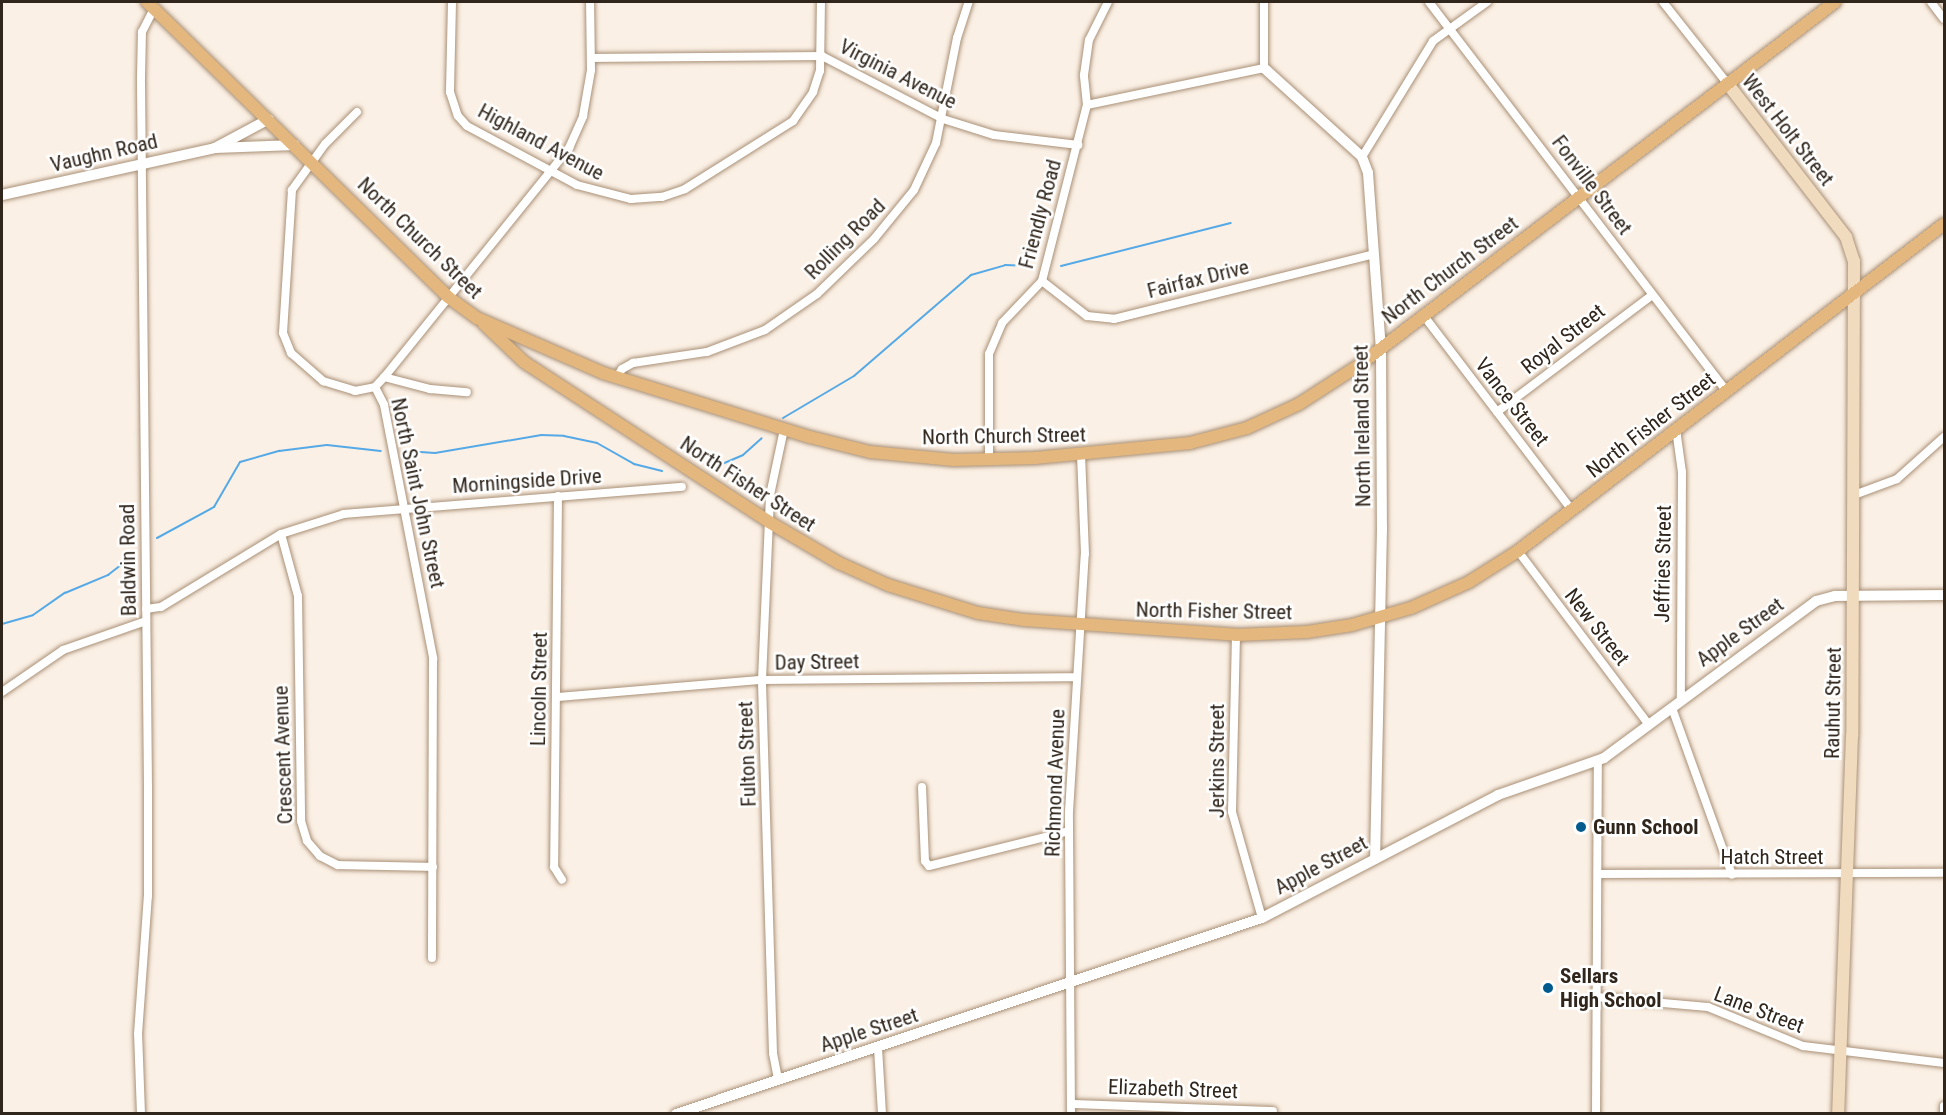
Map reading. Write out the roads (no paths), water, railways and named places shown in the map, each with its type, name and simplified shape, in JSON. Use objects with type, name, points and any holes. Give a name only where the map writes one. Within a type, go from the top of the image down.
[{"type":"main road","name":"North Church Street","points":[[150,5],[312,161],[448,297],[477,318],[617,377],[784,429],[898,456],[988,460],[1081,455],[1180,445],[1247,428],[1325,389],[1835,2]]},
{"type":"main road","name":"West Holt Street","points":[[1727,83],[1846,237],[1853,254],[1855,293]]},
{"type":"main road","name":"North Fisher Street","points":[[477,318],[524,362],[769,522],[839,563],[921,597],[997,616],[1080,625],[1236,635],[1307,632],[1381,618],[1463,585],[1518,551],[1944,224]]},
{"type":"main road","name":"Rauhut Street","points":[[1838,1113],[1854,596],[1855,293]]},
{"type":"street","name":"Highland Avenue","points":[[452,2],[450,92],[458,116],[467,126],[553,172],[594,192],[621,198],[662,197],[686,189],[793,121],[813,92],[822,56],[821,2]]},
{"type":"street","name":"North Saint John Street","points":[[432,958],[433,658],[384,405],[375,387],[553,172],[569,148],[583,116],[591,58],[590,2]]},
{"type":"street","name":"Rolling Road","points":[[617,377],[633,363],[707,352],[740,341],[795,311],[848,266],[904,204],[926,167],[943,119],[957,38],[969,2]]},
{"type":"street","name":"Friendly Road","points":[[988,460],[989,354],[1002,323],[1042,281],[1087,105],[1084,75],[1089,40],[1108,2]]},
{"type":"street","points":[[1264,2],[1264,68],[1362,157],[1433,41],[1486,2]]},
{"type":"street","name":"Fonville Street","points":[[1429,2],[1726,391]]},
{"type":"street","name":"West Holt Street","points":[[1664,2],[1727,83]]},
{"type":"street","points":[[1931,2],[1944,19]]},
{"type":"street","name":"Baldwin Road","points":[[141,1113],[138,1034],[147,896],[142,32],[150,5]]},
{"type":"street","name":"Virginia Avenue","points":[[591,58],[822,56],[943,119],[994,135],[1078,145]]},
{"type":"street","points":[[1087,105],[1264,68]]},
{"type":"street","points":[[357,112],[312,161],[292,189],[286,241],[285,342],[291,353],[331,385],[356,391],[375,387]]},
{"type":"street","name":"Vaughn Road","points":[[214,148],[269,119]]},
{"type":"street","name":"Vaughn Road","points":[[2,195],[214,148],[295,145]]},
{"type":"street","name":"North Ireland Street","points":[[1362,157],[1368,172],[1381,348],[1381,618],[1375,859]]},
{"type":"street","name":"Fairfax Drive","points":[[1042,281],[1087,316],[1114,319],[1374,254]]},
{"type":"street","name":"Royal Street","points":[[1497,412],[1652,295]]},
{"type":"street","name":"Vance Street","points":[[1424,316],[1572,510]]},
{"type":"street","points":[[384,377],[430,389],[467,392]]},
{"type":"street","name":"Fulton Street","points":[[778,1079],[773,1053],[762,680],[771,478],[784,429]]},
{"type":"street","name":"Jeffries Street","points":[[1676,429],[1682,472],[1681,700]]},
{"type":"street","points":[[1854,495],[1897,479],[1944,437]]},
{"type":"street","name":"Richmond Avenue","points":[[1071,1109],[1072,984],[1069,831],[1086,554],[1081,455]]},
{"type":"street","name":"Morningside Drive","points":[[146,609],[162,607],[280,534],[344,514],[404,507],[682,488]]},
{"type":"street","name":"Lincoln Street","points":[[558,496],[558,697],[554,867],[562,880]]},
{"type":"street","name":"Crescent Avenue","points":[[280,534],[294,569],[298,596],[301,821],[306,841],[320,856],[338,865],[433,867]]},
{"type":"street","name":"New Street","points":[[1518,551],[1649,725]]},
{"type":"street","name":"Apple Street","points":[[676,1113],[695,1110],[778,1079],[1072,984],[1262,918],[1498,795],[1598,762],[1816,601],[1854,596],[1944,596]]},
{"type":"street","points":[[2,692],[63,651],[146,621]]},
{"type":"street","name":"Jerkins Street","points":[[1236,635],[1232,812],[1262,918]]},
{"type":"street","name":"Day Street","points":[[558,697],[762,680],[1077,677]]},
{"type":"street","points":[[1672,708],[1732,875]]},
{"type":"street","points":[[1596,1113],[1598,762]]},
{"type":"street","points":[[922,787],[925,861],[932,867],[1069,831]]},
{"type":"street","name":"Hatch Street","points":[[1599,874],[1944,873]]},
{"type":"street","name":"Lane Street","points":[[1596,997],[1721,1010],[1793,1043],[1944,1063]]},
{"type":"street","points":[[878,1048],[882,1113]]},
{"type":"street","points":[[1944,1106],[1944,1113]]},
{"type":"street","name":"Elizabeth Street","points":[[1071,1109],[1273,1111]]},
{"type":"waterway","points":[[1061,266],[1231,223]]},
{"type":"waterway","points":[[783,418],[854,376],[971,275],[1005,265],[1034,266]]},
{"type":"waterway","points":[[406,451],[435,453],[541,435],[564,436],[597,443],[634,464],[662,471]]},
{"type":"waterway","points":[[715,467],[743,455],[762,438]]},
{"type":"waterway","points":[[157,538],[214,507],[240,462],[279,451],[327,445],[381,451]]},
{"type":"waterway","points":[[2,624],[33,615],[65,593],[108,575],[132,556]]},
{"type":"place","name":"Gunn School","points":[[1581,827]]},
{"type":"place","name":"Sellars High School","points":[[1548,988]]}]
